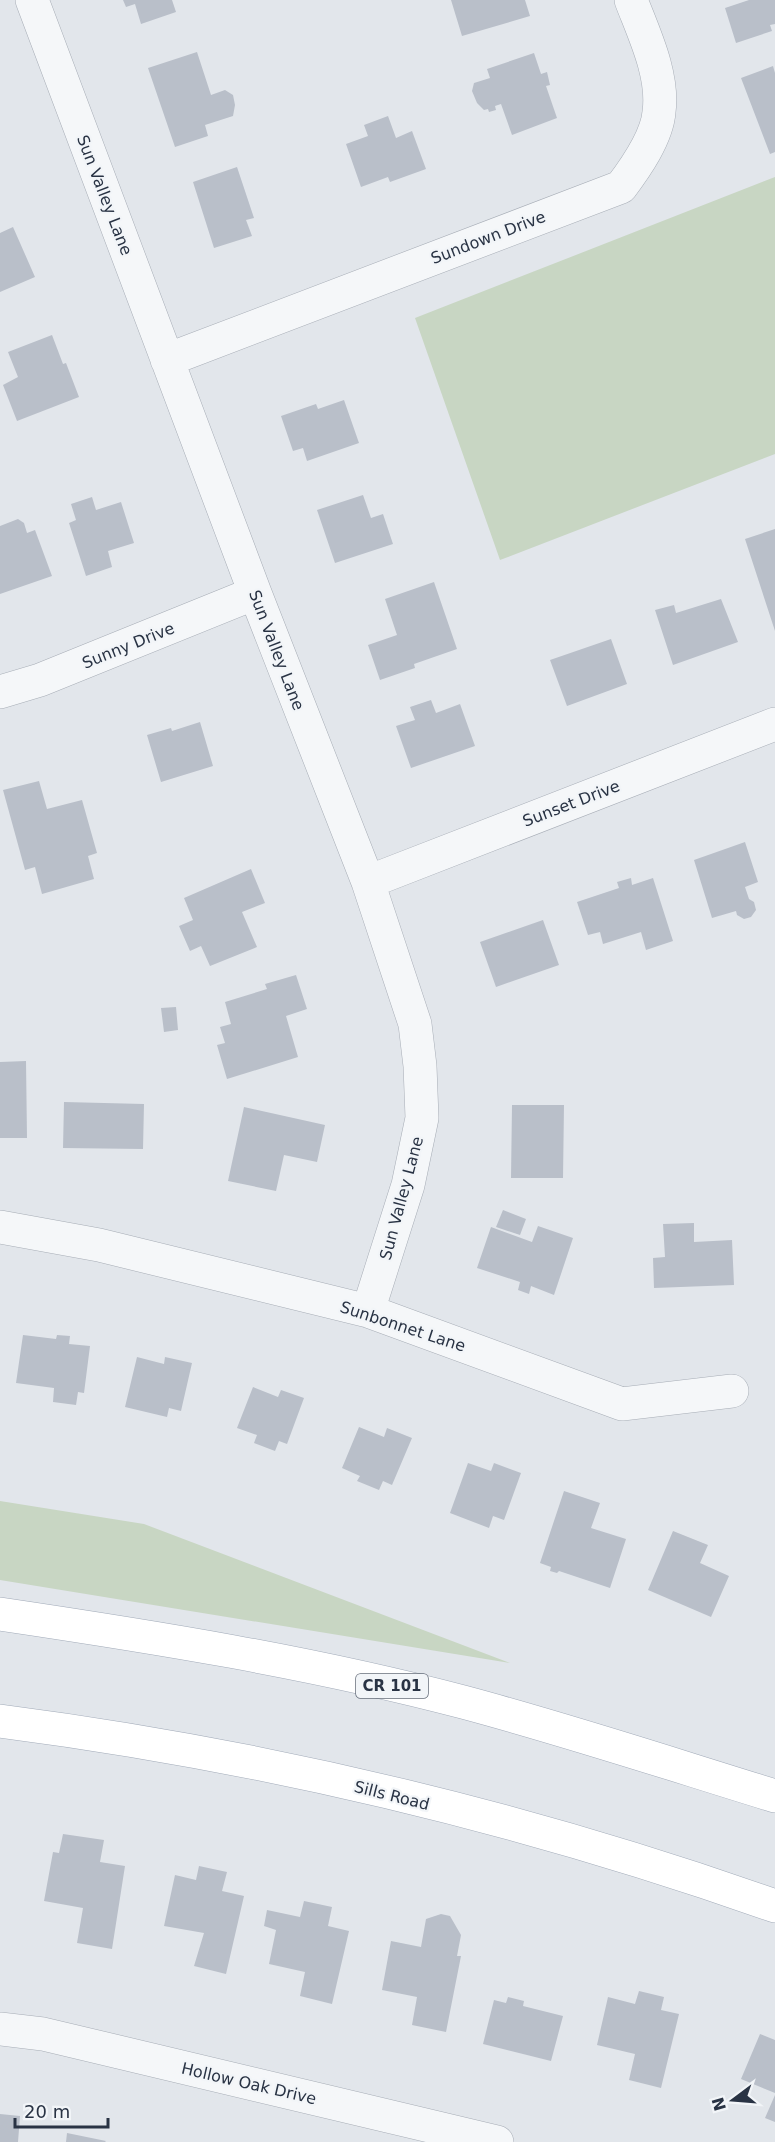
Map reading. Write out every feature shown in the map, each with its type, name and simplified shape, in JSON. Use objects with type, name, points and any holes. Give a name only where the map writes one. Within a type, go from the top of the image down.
[{"type":"main road","name":"CR 101","points":[[0,1614],[131,1633],[298,1664],[462,1702],[775,1796]]},
{"type":"main road","name":"Sills Road","points":[[0,1721],[219,1756],[385,1792],[552,1836],[711,1883],[775,1906]]},
{"type":"street","name":"Sun Valley Lane","points":[[32,0],[255,593],[368,882],[415,1024],[420,1066],[422,1118],[408,1185],[368,1311]]},
{"type":"street","name":"Sundown Drive","points":[[167,360],[621,187],[648,145],[659,113],[654,65],[631,0]]},
{"type":"street","name":"Sunny Drive","points":[[0,692],[40,680],[255,593]]},
{"type":"street","name":"Sunset Drive","points":[[368,882],[775,724]]},
{"type":"street","name":"Sunbonnet Lane","points":[[0,1227],[99,1245],[368,1311],[622,1404],[732,1391]]},
{"type":"street","name":"Hollow Oak Drive","points":[[0,2030],[43,2034],[497,2142]]},
{"type":"green space","points":[[775,177],[775,454],[500,560],[415,318]]},
{"type":"green space","points":[[0,1501],[144,1524],[510,1663],[0,1580]]},
{"type":"building","points":[[123,0],[172,0],[176,12],[141,24],[135,4],[126,7]]},
{"type":"building","points":[[451,0],[525,0],[530,16],[462,36]]},
{"type":"building","points":[[749,0],[775,0],[775,24],[770,25],[772,31],[736,43],[725,8]]},
{"type":"building","points":[[197,52],[211,95],[225,90],[233,95],[235,105],[233,116],[205,125],[208,136],[175,147],[148,68]]},
{"type":"building","points":[[534,53],[541,74],[547,72],[550,85],[546,86],[557,118],[512,135],[501,104],[495,106],[496,110],[489,112],[488,109],[484,110],[477,103],[472,91],[474,83],[490,78],[487,69]]},
{"type":"building","points":[[773,66],[775,73],[775,152],[770,154],[741,78]]},
{"type":"building","points":[[388,116],[396,138],[412,131],[426,169],[390,182],[388,177],[361,187],[346,144],[368,136],[364,125]]},
{"type":"building","points":[[237,167],[254,218],[246,220],[252,236],[214,248],[193,182]]},
{"type":"building","points":[[13,227],[35,277],[0,292],[0,233]]},
{"type":"building","points":[[52,335],[79,397],[17,421],[3,385],[18,377],[8,352]]},
{"type":"building","points":[[344,400],[359,443],[307,461],[303,448],[293,451],[281,416],[316,404],[318,409]]},
{"type":"building","points":[[363,495],[371,518],[383,514],[393,544],[335,563],[317,510]]},
{"type":"building","points":[[92,497],[96,510],[121,502],[134,543],[108,551],[112,567],[86,576],[69,523],[76,520],[71,504]]},
{"type":"building","points":[[18,519],[24,523],[27,533],[35,530],[52,576],[0,594],[0,526]]},
{"type":"building","points":[[775,529],[775,631],[745,539]]},
{"type":"building","points":[[434,582],[457,649],[414,664],[415,668],[380,680],[368,645],[397,635],[385,599]]},
{"type":"building","points":[[721,599],[738,642],[673,665],[655,610],[674,605],[676,613]]},
{"type":"building","points":[[611,639],[627,684],[567,706],[550,660]]},
{"type":"building","points":[[431,700],[436,713],[460,704],[475,746],[411,768],[396,726],[415,720],[410,707]]},
{"type":"building","points":[[200,722],[213,766],[161,782],[147,735],[171,728],[172,731]]},
{"type":"building","points":[[39,781],[47,809],[82,800],[97,853],[88,856],[94,879],[42,894],[35,867],[25,870],[3,790]]},
{"type":"building","points":[[745,842],[758,882],[745,887],[756,910],[751,917],[744,919],[737,915],[736,911],[712,918],[694,860]]},
{"type":"building","points":[[251,869],[265,903],[242,912],[257,947],[210,966],[201,946],[190,951],[179,926],[193,920],[184,898]]},
{"type":"building","points":[[631,878],[632,885],[653,878],[673,941],[646,950],[641,932],[603,944],[600,932],[588,935],[577,902],[619,888],[617,882]]},
{"type":"building","points":[[543,920],[559,965],[496,987],[480,942]]},
{"type":"building","points":[[296,975],[307,1009],[286,1016],[298,1057],[227,1079],[217,1045],[225,1043],[220,1027],[231,1024],[225,1002],[267,989],[265,984]]},
{"type":"building","points":[[176,1007],[178,1030],[164,1032],[161,1008]]},
{"type":"building","points":[[26,1061],[27,1138],[0,1138],[0,1062]]},
{"type":"building","points":[[64,1102],[144,1104],[143,1149],[63,1148]]},
{"type":"building","points":[[512,1105],[564,1105],[563,1178],[511,1178]]},
{"type":"building","points":[[244,1107],[325,1125],[317,1162],[284,1155],[276,1191],[228,1181]]},
{"type":"building","points":[[503,1210],[526,1219],[520,1235],[496,1227]]},
{"type":"building","points":[[694,1223],[694,1242],[732,1240],[734,1285],[654,1288],[653,1258],[665,1257],[663,1224]]},
{"type":"building","points":[[538,1226],[573,1238],[554,1295],[531,1286],[529,1294],[518,1290],[520,1282],[477,1268],[491,1227],[532,1242]]},
{"type":"building","points":[[23,1335],[56,1339],[57,1335],[70,1336],[69,1344],[90,1346],[84,1393],[78,1392],[76,1405],[53,1402],[54,1388],[16,1383]]},
{"type":"building","points":[[137,1357],[164,1364],[165,1357],[192,1363],[181,1411],[169,1408],[167,1417],[125,1407]]},
{"type":"building","points":[[253,1387],[278,1397],[281,1390],[304,1398],[287,1444],[279,1441],[275,1451],[254,1443],[257,1435],[237,1428]]},
{"type":"building","points":[[359,1427],[384,1437],[387,1428],[412,1438],[392,1485],[383,1481],[379,1490],[357,1481],[360,1476],[342,1468]]},
{"type":"building","points":[[468,1463],[491,1471],[494,1463],[521,1473],[504,1520],[493,1516],[489,1528],[450,1513]]},
{"type":"building","points":[[564,1491],[600,1503],[591,1528],[626,1539],[610,1588],[559,1571],[557,1573],[550,1571],[551,1567],[540,1563]]},
{"type":"building","points":[[673,1531],[708,1545],[700,1563],[729,1576],[711,1617],[648,1590]]},
{"type":"building","points":[[63,1834],[104,1840],[100,1862],[125,1866],[112,1949],[77,1943],[83,1908],[44,1901],[53,1852],[59,1853]]},
{"type":"building","points":[[199,1866],[227,1872],[222,1891],[244,1896],[226,1974],[194,1966],[204,1933],[164,1926],[175,1875],[196,1880]]},
{"type":"building","points":[[304,1901],[332,1907],[328,1926],[349,1931],[332,2004],[300,1996],[305,1972],[269,1964],[276,1930],[264,1926],[267,1910],[300,1917]]},
{"type":"building","points":[[441,1914],[450,1916],[461,1935],[457,1956],[461,1956],[446,2032],[412,2025],[417,1997],[382,1990],[391,1941],[421,1947],[426,1919]]},
{"type":"building","points":[[639,1991],[664,1997],[661,2010],[679,2014],[661,2088],[629,2080],[635,2054],[597,2045],[608,1997],[635,2004]]},
{"type":"building","points":[[508,1997],[524,2001],[523,2006],[563,2016],[551,2061],[483,2044],[494,2000],[506,2003]]},
{"type":"building","points":[[760,2034],[775,2040],[775,2093],[741,2079]]},
{"type":"building","points":[[775,2095],[775,2122],[765,2118]]},
{"type":"building","points":[[0,2114],[20,2116],[18,2142],[0,2142]]},
{"type":"building","points":[[67,2133],[106,2141],[66,2142]]}]
